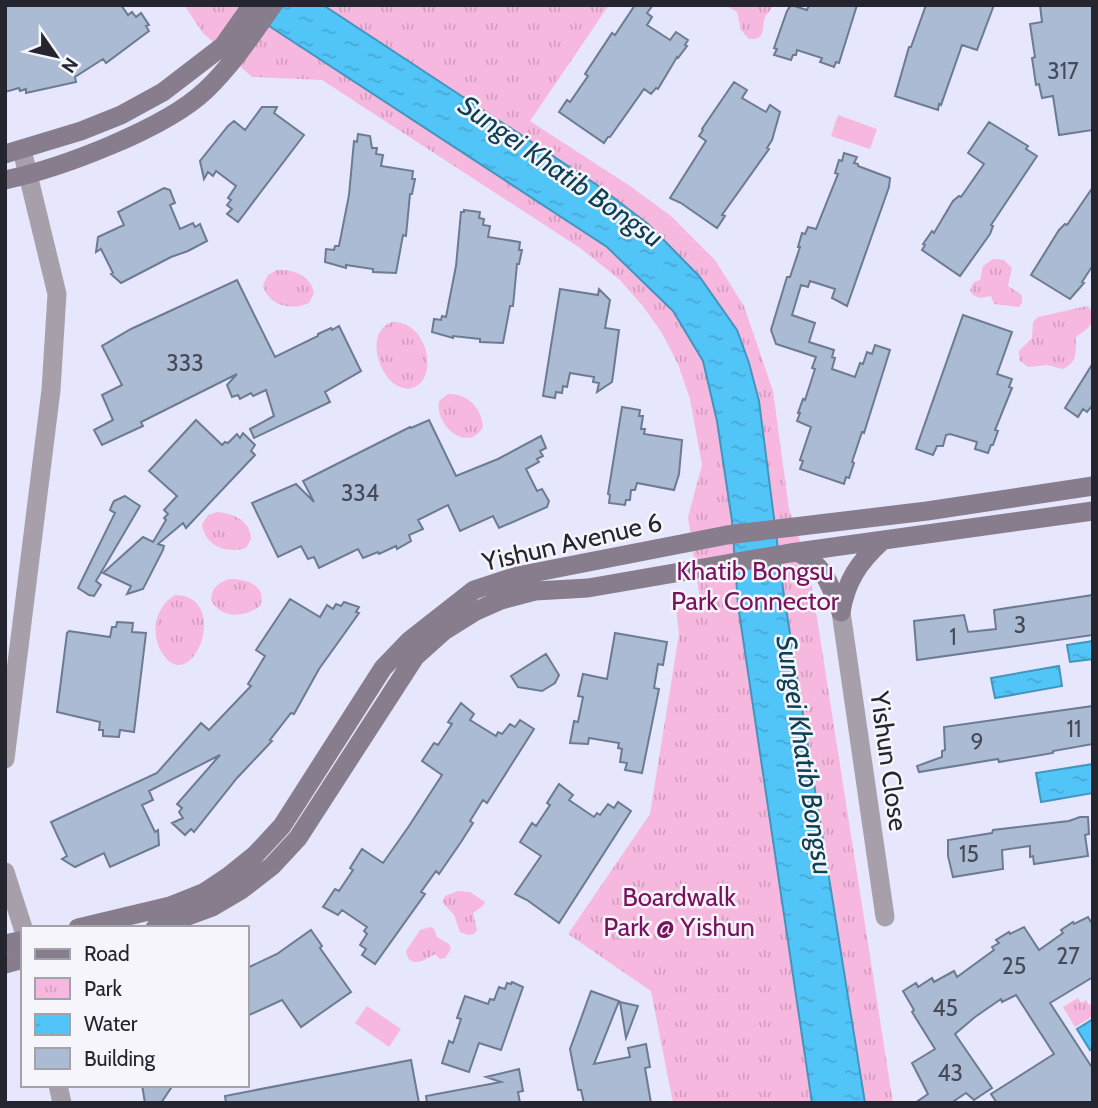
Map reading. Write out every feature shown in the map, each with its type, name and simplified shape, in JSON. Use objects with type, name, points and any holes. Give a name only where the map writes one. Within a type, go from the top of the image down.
[{"type":"main road","points":[[5,180],[27,176],[105,147],[186,106],[235,59],[252,5]]},
{"type":"main road","points":[[14,152],[121,115],[163,92],[244,32],[273,5]]},
{"type":"main road","points":[[96,125],[105,147]]},
{"type":"main road","name":"Yishun Avenue 6","points":[[86,926],[170,906],[205,892],[255,855],[282,826],[383,668],[410,642],[474,590],[517,576],[718,537],[927,511],[1093,486]]},
{"type":"main road","name":"Yishun Avenue 6","points":[[161,926],[212,908],[272,866],[298,838],[415,657],[444,631],[476,611],[501,600],[534,591],[588,588],[794,553],[1093,511]]},
{"type":"main road","points":[[841,612],[843,597],[852,575],[861,561],[881,541]]},
{"type":"main road","points":[[794,553],[817,564],[825,573],[841,612]]},
{"type":"street","points":[[5,759],[51,390],[57,294],[27,176],[14,152]]},
{"type":"street","name":"Yishun Close","points":[[841,612],[885,918]]},
{"type":"street","points":[[5,872],[22,926]]},
{"type":"green space","name":"Khatib Bongsu Park Connector","points":[[184,5],[609,5],[530,121],[671,216],[715,260],[744,306],[773,391],[789,509],[809,567],[893,1103],[673,1103],[651,991],[568,934],[650,814],[679,634],[676,609],[701,606],[688,517],[702,465],[690,399],[678,364],[662,333],[619,279],[580,248],[322,80],[252,77],[203,33]]},
{"type":"green space","points":[[725,5],[772,5],[760,36],[749,39],[741,30],[737,12]]},
{"type":"green space","points":[[838,115],[877,129],[870,149],[831,136]]},
{"type":"green space","points":[[993,259],[1004,260],[1012,268],[1008,286],[1022,295],[1019,307],[994,304],[991,296],[980,298],[970,290],[974,282],[980,280],[983,266]]},
{"type":"green space","points":[[277,270],[295,272],[309,282],[314,293],[309,303],[295,307],[281,305],[270,298],[263,285],[268,275]]},
{"type":"green space","points":[[1087,306],[1091,310],[1093,321],[1076,337],[1072,363],[1063,369],[1047,365],[1028,367],[1019,360],[1019,351],[1032,338],[1033,322],[1038,317]]},
{"type":"green space","points":[[392,322],[404,324],[414,330],[426,351],[426,374],[421,383],[412,388],[402,388],[393,383],[380,363],[377,338],[382,329]]},
{"type":"green space","points":[[448,394],[467,399],[476,408],[483,427],[477,435],[461,437],[447,427],[439,410],[439,401]]},
{"type":"green space","points":[[217,512],[235,516],[248,527],[251,539],[246,548],[224,549],[207,538],[202,524],[208,515]]},
{"type":"green space","points":[[229,579],[242,580],[258,588],[262,599],[260,606],[247,613],[233,615],[215,606],[211,600],[214,589]]},
{"type":"green space","points":[[175,595],[192,599],[201,610],[204,625],[202,640],[196,653],[187,663],[176,665],[165,657],[160,649],[156,632],[156,623],[162,607]]},
{"type":"green space","points":[[458,891],[470,892],[485,902],[473,913],[477,930],[474,934],[460,932],[454,915],[442,902],[445,896]]},
{"type":"green space","points":[[431,927],[437,937],[449,944],[451,949],[445,958],[440,959],[435,954],[418,962],[410,960],[406,951],[420,930]]},
{"type":"green space","points":[[1078,998],[1081,1003],[1086,1000],[1089,1005],[1093,1003],[1093,1016],[1075,1027],[1063,1007]]},
{"type":"green space","points":[[367,1006],[401,1029],[389,1047],[355,1023]]},
{"type":"water","name":"Sungei Khatib Bongsu","points":[[237,5],[323,5],[597,185],[648,224],[699,276],[737,330],[759,401],[784,596],[865,1103],[812,1103],[738,605],[732,521],[717,421],[703,361],[673,311],[607,247]]},
{"type":"water","points":[[1093,641],[1093,659],[1070,662],[1067,645]]},
{"type":"water","points":[[1059,666],[1062,686],[995,698],[991,678]]},
{"type":"water","points":[[1093,764],[1093,793],[1041,802],[1036,773]]},
{"type":"water","points":[[1093,1019],[1093,1048],[1090,1050],[1077,1029]]},
{"type":"building","points":[[5,5],[121,5],[128,15],[132,12],[136,17],[141,13],[149,25],[146,26],[149,31],[106,63],[103,59],[75,77],[76,82],[26,93],[26,89],[20,91],[19,88],[5,92]]},
{"type":"building","points":[[635,5],[653,5],[647,13],[652,17],[647,25],[670,40],[676,32],[688,40],[685,45],[687,46],[677,57],[658,89],[651,94],[644,89],[604,143],[559,112],[567,100],[570,102],[612,33],[615,35]]},
{"type":"building","points":[[791,5],[807,10],[809,5],[857,5],[839,63],[836,62],[834,67],[820,62],[822,58],[797,50],[791,60],[774,55],[777,49],[774,48]]},
{"type":"building","points":[[926,5],[994,5],[977,50],[962,45],[938,110],[895,96],[909,47]]},
{"type":"building","points":[[1040,5],[1093,5],[1093,130],[1059,135],[1053,96],[1042,98],[1039,84],[1036,85],[1030,24],[1042,22]]},
{"type":"building","points":[[734,82],[747,90],[742,98],[766,112],[770,105],[780,112],[767,148],[769,149],[722,215],[725,216],[717,228],[670,198],[706,141],[699,136],[702,129]]},
{"type":"building","points":[[262,107],[277,107],[274,113],[304,135],[238,222],[227,214],[232,209],[227,205],[231,200],[228,198],[236,186],[216,171],[213,176],[208,172],[204,179],[200,161],[228,126],[234,121],[245,130]]},
{"type":"building","points":[[989,122],[1028,146],[1026,149],[1037,156],[991,225],[990,234],[960,276],[922,250],[925,245],[923,244],[932,231],[934,233],[953,201],[961,197],[984,164],[968,153]]},
{"type":"building","points":[[358,134],[370,136],[372,148],[377,148],[376,154],[383,155],[381,166],[413,171],[412,179],[415,179],[410,194],[406,236],[403,235],[396,273],[373,272],[373,269],[346,265],[346,268],[325,262],[326,249],[334,250],[335,246],[339,246],[349,195],[354,141],[357,142]]},
{"type":"building","points":[[844,153],[857,157],[854,163],[858,166],[890,178],[889,187],[847,306],[832,298],[835,289],[810,281],[808,287],[801,285],[792,315],[815,323],[809,342],[834,350],[832,369],[855,377],[860,363],[863,364],[867,352],[872,354],[875,345],[890,350],[849,478],[846,477],[844,484],[800,469],[803,461],[800,460],[811,427],[797,421],[798,413],[815,369],[812,368],[816,357],[776,344],[771,330],[787,277],[790,277],[800,247],[802,233],[805,234],[808,227],[816,229],[838,174],[835,173],[839,160],[842,161]]},
{"type":"building","points":[[1093,187],[1093,265],[1082,282],[1084,283],[1070,299],[1031,275],[1059,230],[1067,225]]},
{"type":"building","points":[[164,188],[170,190],[175,203],[170,205],[180,229],[193,223],[195,227],[200,224],[207,241],[121,283],[111,274],[113,273],[101,249],[96,252],[98,237],[124,225],[118,212]]},
{"type":"building","points":[[461,212],[480,212],[479,218],[484,219],[483,225],[490,226],[488,237],[520,242],[519,250],[522,250],[517,264],[513,306],[510,306],[503,343],[453,338],[432,332],[434,319],[441,320],[442,316],[446,317],[456,266]]},
{"type":"building","points":[[237,280],[275,357],[339,326],[361,371],[325,392],[330,402],[254,438],[250,429],[274,416],[266,390],[240,399],[238,395],[232,397],[227,385],[237,374],[141,422],[143,426],[102,445],[94,430],[113,420],[102,395],[122,385],[102,346],[131,329]]},
{"type":"building","points":[[560,289],[598,295],[599,289],[610,300],[605,328],[619,330],[614,368],[612,382],[597,392],[599,383],[593,382],[594,377],[570,373],[567,387],[563,386],[562,393],[556,392],[555,398],[543,396]]},
{"type":"building","points":[[963,315],[1012,332],[997,374],[1012,379],[1009,387],[1012,388],[988,453],[975,449],[977,442],[950,434],[946,435],[943,446],[937,446],[933,455],[916,449]]},
{"type":"building","points":[[1093,363],[1093,405],[1087,412],[1083,409],[1078,417],[1065,408]]},
{"type":"building","points":[[622,407],[640,410],[639,416],[643,416],[641,429],[645,429],[644,434],[682,440],[679,474],[674,490],[637,483],[625,505],[609,503],[608,494]]},
{"type":"building","points":[[196,420],[222,445],[237,434],[240,438],[243,433],[255,445],[251,451],[255,455],[186,528],[183,523],[158,544],[164,546],[163,550],[143,589],[127,594],[131,586],[103,573],[143,537],[153,542],[166,520],[164,518],[168,514],[164,510],[177,496],[149,471]]},
{"type":"building","points":[[429,420],[456,476],[498,459],[541,436],[546,448],[540,451],[543,456],[537,459],[539,462],[526,469],[537,491],[542,489],[549,501],[547,507],[499,528],[493,516],[460,531],[448,505],[418,520],[423,529],[409,535],[411,541],[397,549],[396,546],[363,558],[358,549],[319,568],[314,557],[308,559],[301,546],[278,557],[252,503],[296,484],[314,502],[303,481]]},
{"type":"building","points":[[125,496],[140,506],[96,581],[101,585],[94,596],[89,595],[78,588],[115,513],[110,510],[114,501]]},
{"type":"building","points":[[1093,595],[1093,635],[917,660],[914,621],[964,615],[968,632],[996,629],[994,610]]},
{"type":"building","points":[[290,599],[320,617],[327,605],[333,609],[336,604],[341,606],[344,602],[359,607],[356,612],[359,613],[319,669],[294,714],[291,713],[270,740],[272,741],[237,778],[194,832],[191,829],[185,835],[172,823],[183,818],[179,812],[182,808],[177,804],[220,755],[149,791],[153,800],[142,805],[155,832],[158,830],[159,845],[110,867],[104,853],[75,867],[62,859],[67,856],[51,822],[157,773],[201,723],[209,730],[251,686],[248,684],[265,656],[256,650]]},
{"type":"building","points":[[117,622],[133,623],[132,632],[146,633],[134,732],[120,730],[119,737],[103,736],[103,730],[99,730],[100,722],[57,712],[67,633],[69,631],[110,637],[112,627],[116,627]]},
{"type":"building","points":[[615,633],[667,642],[663,665],[658,664],[654,688],[659,689],[642,773],[625,770],[627,763],[620,762],[622,749],[618,748],[619,743],[589,738],[588,744],[570,743],[574,721],[578,722],[583,697],[578,696],[583,674],[607,679]]},
{"type":"building","points":[[546,654],[559,675],[555,683],[542,691],[518,687],[511,676]]},
{"type":"building","points":[[461,703],[474,714],[470,720],[496,736],[498,732],[502,734],[510,724],[515,727],[520,720],[534,729],[487,803],[483,800],[461,842],[439,874],[436,871],[421,892],[425,894],[375,964],[362,955],[366,949],[360,945],[367,934],[364,931],[367,927],[342,910],[338,915],[323,907],[335,889],[339,891],[353,870],[350,868],[362,849],[383,863],[409,826],[442,775],[422,761],[434,743],[438,745],[452,724],[448,722]]},
{"type":"building","points":[[1093,706],[1093,744],[999,762],[998,759],[919,772],[917,766],[942,757],[942,751],[945,750],[944,727]]},
{"type":"building","points":[[559,784],[573,795],[569,800],[594,817],[597,813],[600,815],[608,804],[614,808],[618,802],[631,811],[559,923],[515,894],[541,856],[520,842],[532,823],[536,826],[550,805],[547,803]]},
{"type":"building","points":[[1088,817],[1089,834],[1085,835],[1088,856],[1034,864],[1033,856],[1030,857],[1030,846],[1002,850],[1003,869],[953,877],[948,856],[948,840],[992,833],[993,830],[1069,821]]},
{"type":"building","points":[[1088,917],[1093,925],[1093,977],[1050,1003],[1093,1069],[1093,1103],[997,1103],[991,1094],[1054,1054],[1016,995],[1002,1002],[1001,999],[955,1034],[992,1088],[974,1100],[966,1093],[951,1103],[915,1103],[928,1094],[912,1063],[935,1049],[912,1012],[914,1010],[903,991],[916,983],[918,987],[932,978],[934,982],[954,971],[957,977],[994,950],[992,947],[999,943],[996,940],[1009,932],[1010,934],[1024,927],[1039,950],[1063,933],[1061,930]]},
{"type":"building","points":[[311,930],[322,946],[320,948],[351,992],[301,1027],[282,1000],[248,1016],[248,968],[277,954]]},
{"type":"building","points":[[512,982],[523,987],[501,1050],[479,1043],[469,1072],[442,1063],[449,1041],[453,1043],[461,1019],[457,1018],[465,996],[488,1004],[490,999],[494,1000],[499,987],[505,989],[507,983]]},
{"type":"building","points":[[591,991],[619,1001],[594,1064],[630,1057],[628,1048],[646,1044],[650,1067],[645,1068],[651,1103],[584,1103],[581,1090],[578,1090],[570,1049]]},
{"type":"building","points":[[620,1002],[638,1006],[626,1038]]},
{"type":"building","points":[[411,1060],[419,1103],[226,1103],[225,1096]]},
{"type":"building","points":[[519,1069],[523,1091],[518,1092],[520,1103],[427,1103],[426,1096],[501,1082],[486,1077]]},
{"type":"building","points":[[142,1087],[172,1087],[161,1103],[145,1103]]},
{"type":"park label","name":"Boardwalk Park @ Yishun","points":[[679,912]]}]
